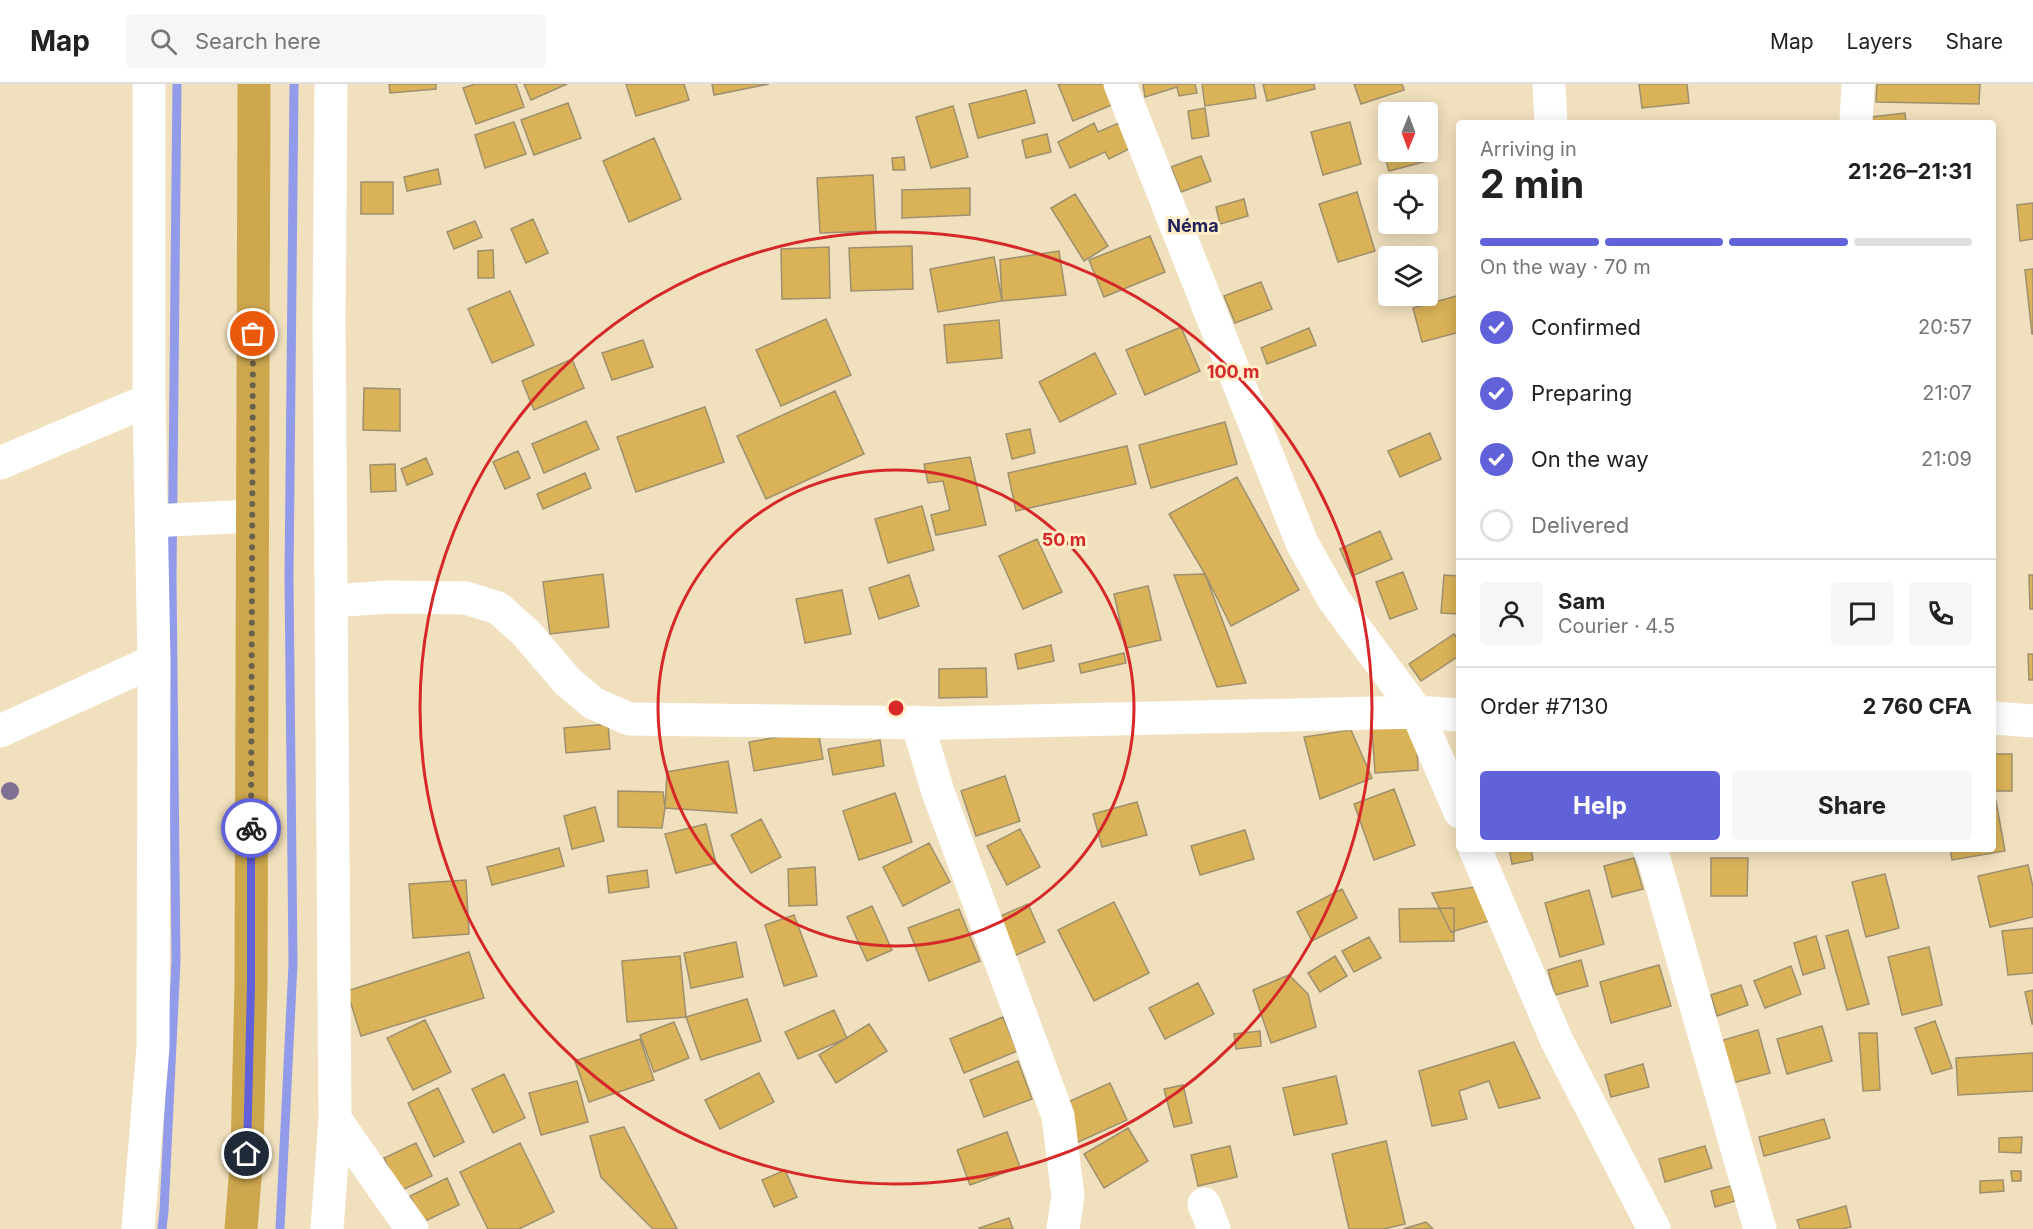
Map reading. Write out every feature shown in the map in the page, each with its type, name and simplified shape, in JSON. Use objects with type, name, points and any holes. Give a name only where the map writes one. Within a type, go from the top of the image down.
[{"type":"highway","points":[[241,1229],[247,1154],[251,984],[254,84]]},
{"type":"street","points":[[138,1229],[153,1047],[154,661],[149,400],[149,84]]},
{"type":"street","points":[[327,1229],[335,1119],[329,319],[331,84]]},
{"type":"street","points":[[1120,84],[1302,543],[1334,600],[1417,712],[1456,803]]},
{"type":"street","points":[[1549,84],[1551,120]]},
{"type":"street","points":[[1856,120],[1858,84]]},
{"type":"street","points":[[0,463],[149,400]]},
{"type":"street","points":[[151,520],[252,516]]},
{"type":"street","points":[[332,601],[389,597],[466,598],[498,608],[526,633],[567,681],[593,703],[628,719],[917,723],[1417,712],[1456,715]]},
{"type":"street","points":[[0,731],[154,661]]},
{"type":"street","points":[[1996,718],[2033,721]]},
{"type":"street","points":[[917,723],[938,792],[1058,1116],[1068,1196],[1062,1229]]},
{"type":"street","points":[[1476,852],[1557,1041],[1654,1229]]},
{"type":"street","points":[[1650,852],[1760,1229]]},
{"type":"street","points":[[335,1119],[412,1229]]},
{"type":"building","points":[[389,84],[436,84],[436,89],[390,93]]},
{"type":"building","points":[[475,84],[516,84],[524,107],[476,124],[463,88]]},
{"type":"building","points":[[524,84],[567,84],[531,100]]},
{"type":"building","points":[[626,84],[684,84],[689,100],[636,116]]},
{"type":"building","points":[[712,84],[769,84],[714,95]]},
{"type":"building","points":[[1058,84],[1112,84],[1119,102],[1073,121]]},
{"type":"building","points":[[1143,84],[1195,84],[1197,93],[1179,96],[1177,87],[1145,97]]},
{"type":"building","points":[[1202,84],[1254,84],[1256,98],[1205,106]]},
{"type":"building","points":[[1263,84],[1314,84],[1315,89],[1267,101]]},
{"type":"building","points":[[1354,84],[1402,84],[1404,90],[1361,104]]},
{"type":"building","points":[[1639,84],[1687,84],[1689,103],[1642,108]]},
{"type":"building","points":[[1877,84],[1980,84],[1979,104],[1876,102]]},
{"type":"building","points":[[1026,90],[1035,123],[978,138],[969,104]]},
{"type":"building","points":[[568,103],[581,138],[534,155],[521,120]]},
{"type":"building","points":[[953,106],[968,157],[931,168],[916,117]]},
{"type":"building","points":[[1205,108],[1209,136],[1192,139],[1188,111]]},
{"type":"building","points":[[1905,113],[1906,120],[1863,120],[1863,118]]},
{"type":"building","points":[[514,122],[526,154],[485,168],[475,135]]},
{"type":"building","points":[[1350,122],[1361,164],[1323,175],[1311,132]]},
{"type":"building","points":[[1094,123],[1098,132],[1119,123],[1131,148],[1109,159],[1105,152],[1070,168],[1058,142]]},
{"type":"building","points":[[1047,134],[1051,152],[1026,158],[1022,140]]},
{"type":"building","points":[[654,138],[681,199],[629,222],[603,161]]},
{"type":"building","points":[[1201,156],[1211,181],[1181,192],[1171,167]]},
{"type":"building","points":[[904,157],[905,170],[893,170],[892,158]]},
{"type":"building","points":[[1386,162],[1423,162],[1389,171]]},
{"type":"building","points":[[438,169],[441,184],[407,191],[404,177]]},
{"type":"building","points":[[873,175],[876,231],[820,233],[817,178]]},
{"type":"building","points":[[361,182],[393,182],[393,214],[361,214]]},
{"type":"building","points":[[970,188],[970,215],[902,218],[902,190]]},
{"type":"building","points":[[1357,192],[1375,251],[1338,262],[1319,204]]},
{"type":"building","points":[[1075,194],[1108,246],[1084,261],[1051,208]]},
{"type":"building","points":[[1244,199],[1248,216],[1220,224],[1216,207]]},
{"type":"building","points":[[2033,203],[2033,239],[2020,241],[2017,205]]},
{"type":"building","points":[[533,219],[548,253],[526,263],[511,229]]},
{"type":"building","points":[[475,221],[482,237],[454,249],[447,232]]},
{"type":"building","points":[[1150,236],[1165,272],[1104,297],[1089,260]]},
{"type":"building","points":[[912,246],[913,289],[851,291],[849,248]]},
{"type":"building","points":[[829,247],[830,298],[782,299],[781,249]]},
{"type":"building","points":[[493,250],[494,278],[478,278],[478,251]]},
{"type":"building","points":[[1059,251],[1066,295],[1002,301],[1000,260]]},
{"type":"building","points":[[994,257],[1002,301],[938,312],[930,269]]},
{"type":"building","points":[[2033,269],[2033,334],[2032,334],[2025,270]]},
{"type":"building","points":[[1261,282],[1272,309],[1235,323],[1224,296]]},
{"type":"building","points":[[510,291],[534,345],[492,363],[468,309]]},
{"type":"building","points":[[1456,296],[1456,333],[1422,342],[1413,308],[1438,306],[1438,301]]},
{"type":"building","points":[[826,319],[851,375],[781,406],[756,350]]},
{"type":"building","points":[[999,320],[1002,358],[947,363],[944,325]]},
{"type":"building","points":[[1181,327],[1200,371],[1145,395],[1126,350]]},
{"type":"building","points":[[1309,328],[1316,345],[1267,364],[1261,348]]},
{"type":"building","points":[[643,340],[653,367],[612,380],[602,353]]},
{"type":"building","points":[[1095,353],[1116,394],[1060,422],[1039,382]]},
{"type":"building","points":[[572,359],[584,388],[534,410],[522,381]]},
{"type":"building","points":[[364,388],[400,389],[400,431],[363,430]]},
{"type":"building","points":[[835,391],[864,454],[766,499],[737,436]]},
{"type":"building","points":[[705,407],[724,462],[636,492],[617,437]]},
{"type":"building","points":[[586,421],[599,449],[544,473],[532,444]]},
{"type":"building","points":[[1225,422],[1237,464],[1151,488],[1139,445]]},
{"type":"building","points":[[1030,429],[1035,453],[1012,459],[1006,434]]},
{"type":"building","points":[[1430,433],[1441,459],[1400,477],[1388,451]]},
{"type":"building","points":[[1127,446],[1136,484],[1016,511],[1008,473]]},
{"type":"building","points":[[518,451],[530,478],[505,489],[493,462]]},
{"type":"building","points":[[970,457],[986,525],[936,535],[931,515],[950,510],[943,481],[928,483],[924,464]]},
{"type":"building","points":[[426,458],[433,474],[407,485],[401,469]]},
{"type":"building","points":[[395,464],[396,491],[371,492],[370,465]]},
{"type":"building","points":[[585,473],[591,488],[543,509],[537,494]]},
{"type":"building","points":[[1237,477],[1299,590],[1231,626],[1205,574],[1169,514]]},
{"type":"building","points":[[922,506],[934,550],[888,563],[875,519]]},
{"type":"building","points":[[1380,531],[1392,559],[1352,576],[1340,549]]},
{"type":"building","points":[[1037,539],[1062,592],[1023,609],[999,556]]},
{"type":"building","points":[[1403,572],[1417,609],[1390,619],[1376,582]]},
{"type":"building","points":[[603,574],[609,627],[550,634],[543,582]]},
{"type":"building","points":[[1205,574],[1246,683],[1217,687],[1174,575]]},
{"type":"building","points":[[909,575],[919,606],[879,619],[869,588]]},
{"type":"building","points":[[1444,575],[1456,576],[1456,614],[1441,613]]},
{"type":"building","points":[[2029,575],[2033,575],[2033,609],[2030,609]]},
{"type":"building","points":[[1148,586],[1161,640],[1126,648],[1114,594]]},
{"type":"building","points":[[842,590],[851,634],[805,643],[796,599]]},
{"type":"building","points":[[1454,634],[1456,637],[1456,658],[1421,681],[1409,664]]},
{"type":"building","points":[[1051,645],[1054,661],[1018,669],[1015,654]]},
{"type":"building","points":[[1124,653],[1126,663],[1081,673],[1079,664]]},
{"type":"building","points":[[2028,654],[2033,654],[2033,680],[2029,680]]},
{"type":"building","points":[[986,668],[987,697],[939,698],[939,669]]},
{"type":"building","points":[[608,724],[610,749],[566,753],[564,728]]},
{"type":"building","points":[[1416,725],[1418,770],[1375,773],[1372,728]]},
{"type":"building","points":[[818,730],[823,759],[754,771],[749,742]]},
{"type":"building","points":[[1351,730],[1372,778],[1320,799],[1304,737]]},
{"type":"building","points":[[880,740],[884,766],[833,775],[828,749]]},
{"type":"building","points":[[1996,754],[2012,754],[2012,791],[1996,791]]},
{"type":"building","points":[[728,761],[737,813],[665,808],[667,772]]},
{"type":"building","points":[[1005,776],[1020,821],[976,836],[961,791]]},
{"type":"building","points":[[1394,789],[1415,845],[1374,860],[1354,804]]},
{"type":"building","points":[[618,791],[663,792],[665,808],[662,828],[618,827]]},
{"type":"building","points":[[895,793],[912,842],[859,860],[843,811]]},
{"type":"building","points":[[1996,801],[2005,851],[1952,860],[1951,852],[1996,852]]},
{"type":"building","points":[[1137,802],[1147,835],[1102,847],[1093,814]]},
{"type":"building","points":[[595,807],[604,841],[572,849],[564,816]]},
{"type":"building","points":[[761,819],[781,857],[751,873],[731,835]]},
{"type":"building","points":[[706,824],[716,863],[676,873],[665,834]]},
{"type":"building","points":[[1020,829],[1040,867],[1007,885],[987,846]]},
{"type":"building","points":[[1245,830],[1254,859],[1200,875],[1191,846]]},
{"type":"building","points":[[929,843],[950,882],[903,906],[883,867]]},
{"type":"building","points":[[559,848],[564,866],[492,885],[487,867]]},
{"type":"building","points":[[1510,852],[1532,852],[1533,860],[1512,864]]},
{"type":"building","points":[[1634,858],[1643,889],[1612,897],[1604,866]]},
{"type":"building","points":[[1711,858],[1748,858],[1747,896],[1711,896]]},
{"type":"building","points":[[2028,865],[2033,887],[2033,917],[1990,927],[1978,876]]},
{"type":"building","points":[[815,867],[817,905],[789,906],[788,869]]},
{"type":"building","points":[[647,870],[649,887],[609,893],[607,876]]},
{"type":"building","points":[[1885,874],[1899,928],[1866,937],[1852,882]]},
{"type":"building","points":[[466,880],[469,934],[413,938],[409,884]]},
{"type":"building","points":[[1483,886],[1489,921],[1451,932],[1432,893]]},
{"type":"building","points":[[1342,889],[1357,918],[1312,941],[1297,912]]},
{"type":"building","points":[[1589,890],[1604,944],[1560,957],[1545,903]]},
{"type":"building","points":[[1114,902],[1149,973],[1094,1001],[1058,930]]},
{"type":"building","points":[[1028,904],[1045,942],[1003,961],[987,922]]},
{"type":"building","points":[[872,906],[892,950],[867,961],[847,917]]},
{"type":"building","points":[[1454,908],[1454,941],[1400,942],[1399,909]]},
{"type":"building","points":[[959,909],[980,961],[929,981],[908,928]]},
{"type":"building","points":[[794,915],[817,976],[784,986],[765,925]]},
{"type":"building","points":[[2033,928],[2033,973],[2008,975],[2002,931]]},
{"type":"building","points":[[1848,930],[1869,1004],[1847,1010],[1826,936]]},
{"type":"building","points":[[1816,936],[1825,968],[1803,975],[1794,943]]},
{"type":"building","points":[[1369,937],[1381,958],[1354,972],[1342,951]]},
{"type":"building","points":[[736,942],[743,977],[691,988],[684,953]]},
{"type":"building","points":[[1929,947],[1942,1005],[1902,1015],[1888,957]]},
{"type":"building","points":[[469,952],[484,998],[361,1036],[347,991]]},
{"type":"building","points":[[680,956],[686,1017],[627,1022],[622,961]]},
{"type":"building","points":[[1335,956],[1347,976],[1320,992],[1308,973]]},
{"type":"building","points":[[1581,960],[1588,986],[1555,995],[1548,970]]},
{"type":"building","points":[[1659,965],[1671,1006],[1611,1023],[1600,982]]},
{"type":"building","points":[[1791,966],[1801,994],[1765,1008],[1754,981]]},
{"type":"building","points":[[1289,975],[1308,994],[1316,1027],[1271,1043],[1253,990]]},
{"type":"building","points":[[1198,983],[1214,1014],[1165,1039],[1149,1008]]},
{"type":"building","points":[[1741,985],[1748,1005],[1717,1016],[1711,995]]},
{"type":"building","points":[[2033,990],[2033,1024],[2032,1024],[2025,992]]},
{"type":"building","points":[[747,999],[761,1041],[701,1060],[686,1017]]},
{"type":"building","points":[[834,1010],[847,1038],[798,1059],[785,1032]]},
{"type":"building","points":[[1003,1017],[1017,1051],[964,1073],[950,1039]]},
{"type":"building","points":[[425,1020],[451,1072],[413,1090],[387,1038]]},
{"type":"building","points":[[1935,1021],[1952,1068],[1932,1074],[1915,1028]]},
{"type":"building","points":[[674,1022],[689,1058],[654,1072],[640,1035]]},
{"type":"building","points":[[869,1024],[887,1051],[836,1083],[819,1055]]},
{"type":"building","points":[[1822,1026],[1832,1061],[1787,1074],[1777,1039]]},
{"type":"building","points":[[1758,1030],[1770,1073],[1729,1084],[1717,1042]]},
{"type":"building","points":[[1260,1031],[1261,1046],[1236,1049],[1234,1034]]},
{"type":"building","points":[[1859,1033],[1877,1033],[1880,1090],[1863,1091]]},
{"type":"building","points":[[640,1039],[654,1080],[589,1102],[575,1061]]},
{"type":"building","points":[[1514,1042],[1540,1098],[1499,1108],[1489,1081],[1459,1091],[1467,1119],[1432,1126],[1419,1071]]},
{"type":"building","points":[[2033,1053],[2033,1091],[1958,1095],[1956,1058]]},
{"type":"building","points":[[1018,1061],[1032,1099],[984,1117],[970,1080]]},
{"type":"building","points":[[1643,1064],[1649,1087],[1611,1097],[1605,1075]]},
{"type":"building","points":[[759,1073],[774,1102],[720,1129],[705,1100]]},
{"type":"building","points":[[504,1074],[525,1118],[493,1133],[472,1089]]},
{"type":"building","points":[[1336,1076],[1347,1124],[1294,1135],[1283,1088]]},
{"type":"building","points":[[577,1081],[588,1122],[541,1135],[529,1093]]},
{"type":"building","points":[[1110,1083],[1127,1120],[1076,1143],[1059,1106]]},
{"type":"building","points":[[1183,1085],[1192,1123],[1174,1127],[1164,1089]]},
{"type":"building","points":[[438,1088],[464,1142],[434,1157],[408,1103]]},
{"type":"building","points":[[1824,1119],[1830,1138],[1764,1156],[1759,1137]]},
{"type":"building","points":[[624,1127],[677,1229],[653,1229],[601,1177],[590,1136]]},
{"type":"building","points":[[1128,1128],[1148,1161],[1104,1188],[1084,1154]]},
{"type":"building","points":[[1007,1132],[1020,1167],[970,1185],[957,1150]]},
{"type":"building","points":[[2022,1137],[2021,1153],[1999,1152],[1999,1138]]},
{"type":"building","points":[[1386,1141],[1405,1224],[1384,1229],[1349,1229],[1332,1154]]},
{"type":"building","points":[[416,1143],[432,1176],[400,1191],[384,1158]]},
{"type":"building","points":[[520,1143],[554,1212],[519,1229],[488,1229],[460,1172]]},
{"type":"building","points":[[1230,1146],[1237,1177],[1198,1186],[1191,1155]]},
{"type":"building","points":[[1705,1146],[1712,1168],[1665,1182],[1659,1159]]},
{"type":"building","points":[[785,1170],[797,1197],[774,1207],[762,1180]]},
{"type":"building","points":[[2011,1171],[2021,1171],[2021,1181],[2012,1181]]},
{"type":"building","points":[[447,1178],[459,1205],[423,1222],[410,1196]]},
{"type":"building","points":[[2003,1180],[2004,1191],[1980,1193],[1980,1181]]},
{"type":"building","points":[[1731,1186],[1735,1201],[1715,1207],[1711,1191]]},
{"type":"building","points":[[1846,1206],[1851,1227],[1800,1229],[1797,1220]]},
{"type":"building","points":[[1009,1218],[1013,1229],[979,1228]]},
{"type":"building","points":[[1426,1222],[1433,1229],[1403,1229]]},
{"type":"waterway","points":[[162,1229],[176,961],[172,578],[177,84]]},
{"type":"waterway","points":[[280,1229],[293,964],[289,578],[294,84]]},
{"type":"way so far","points":[[251,828],[253,334]]},
{"type":"district","name":"Néma","points":[[1193,225]]},
{"type":"route","points":[[247,1154],[251,984],[251,828]]}]
